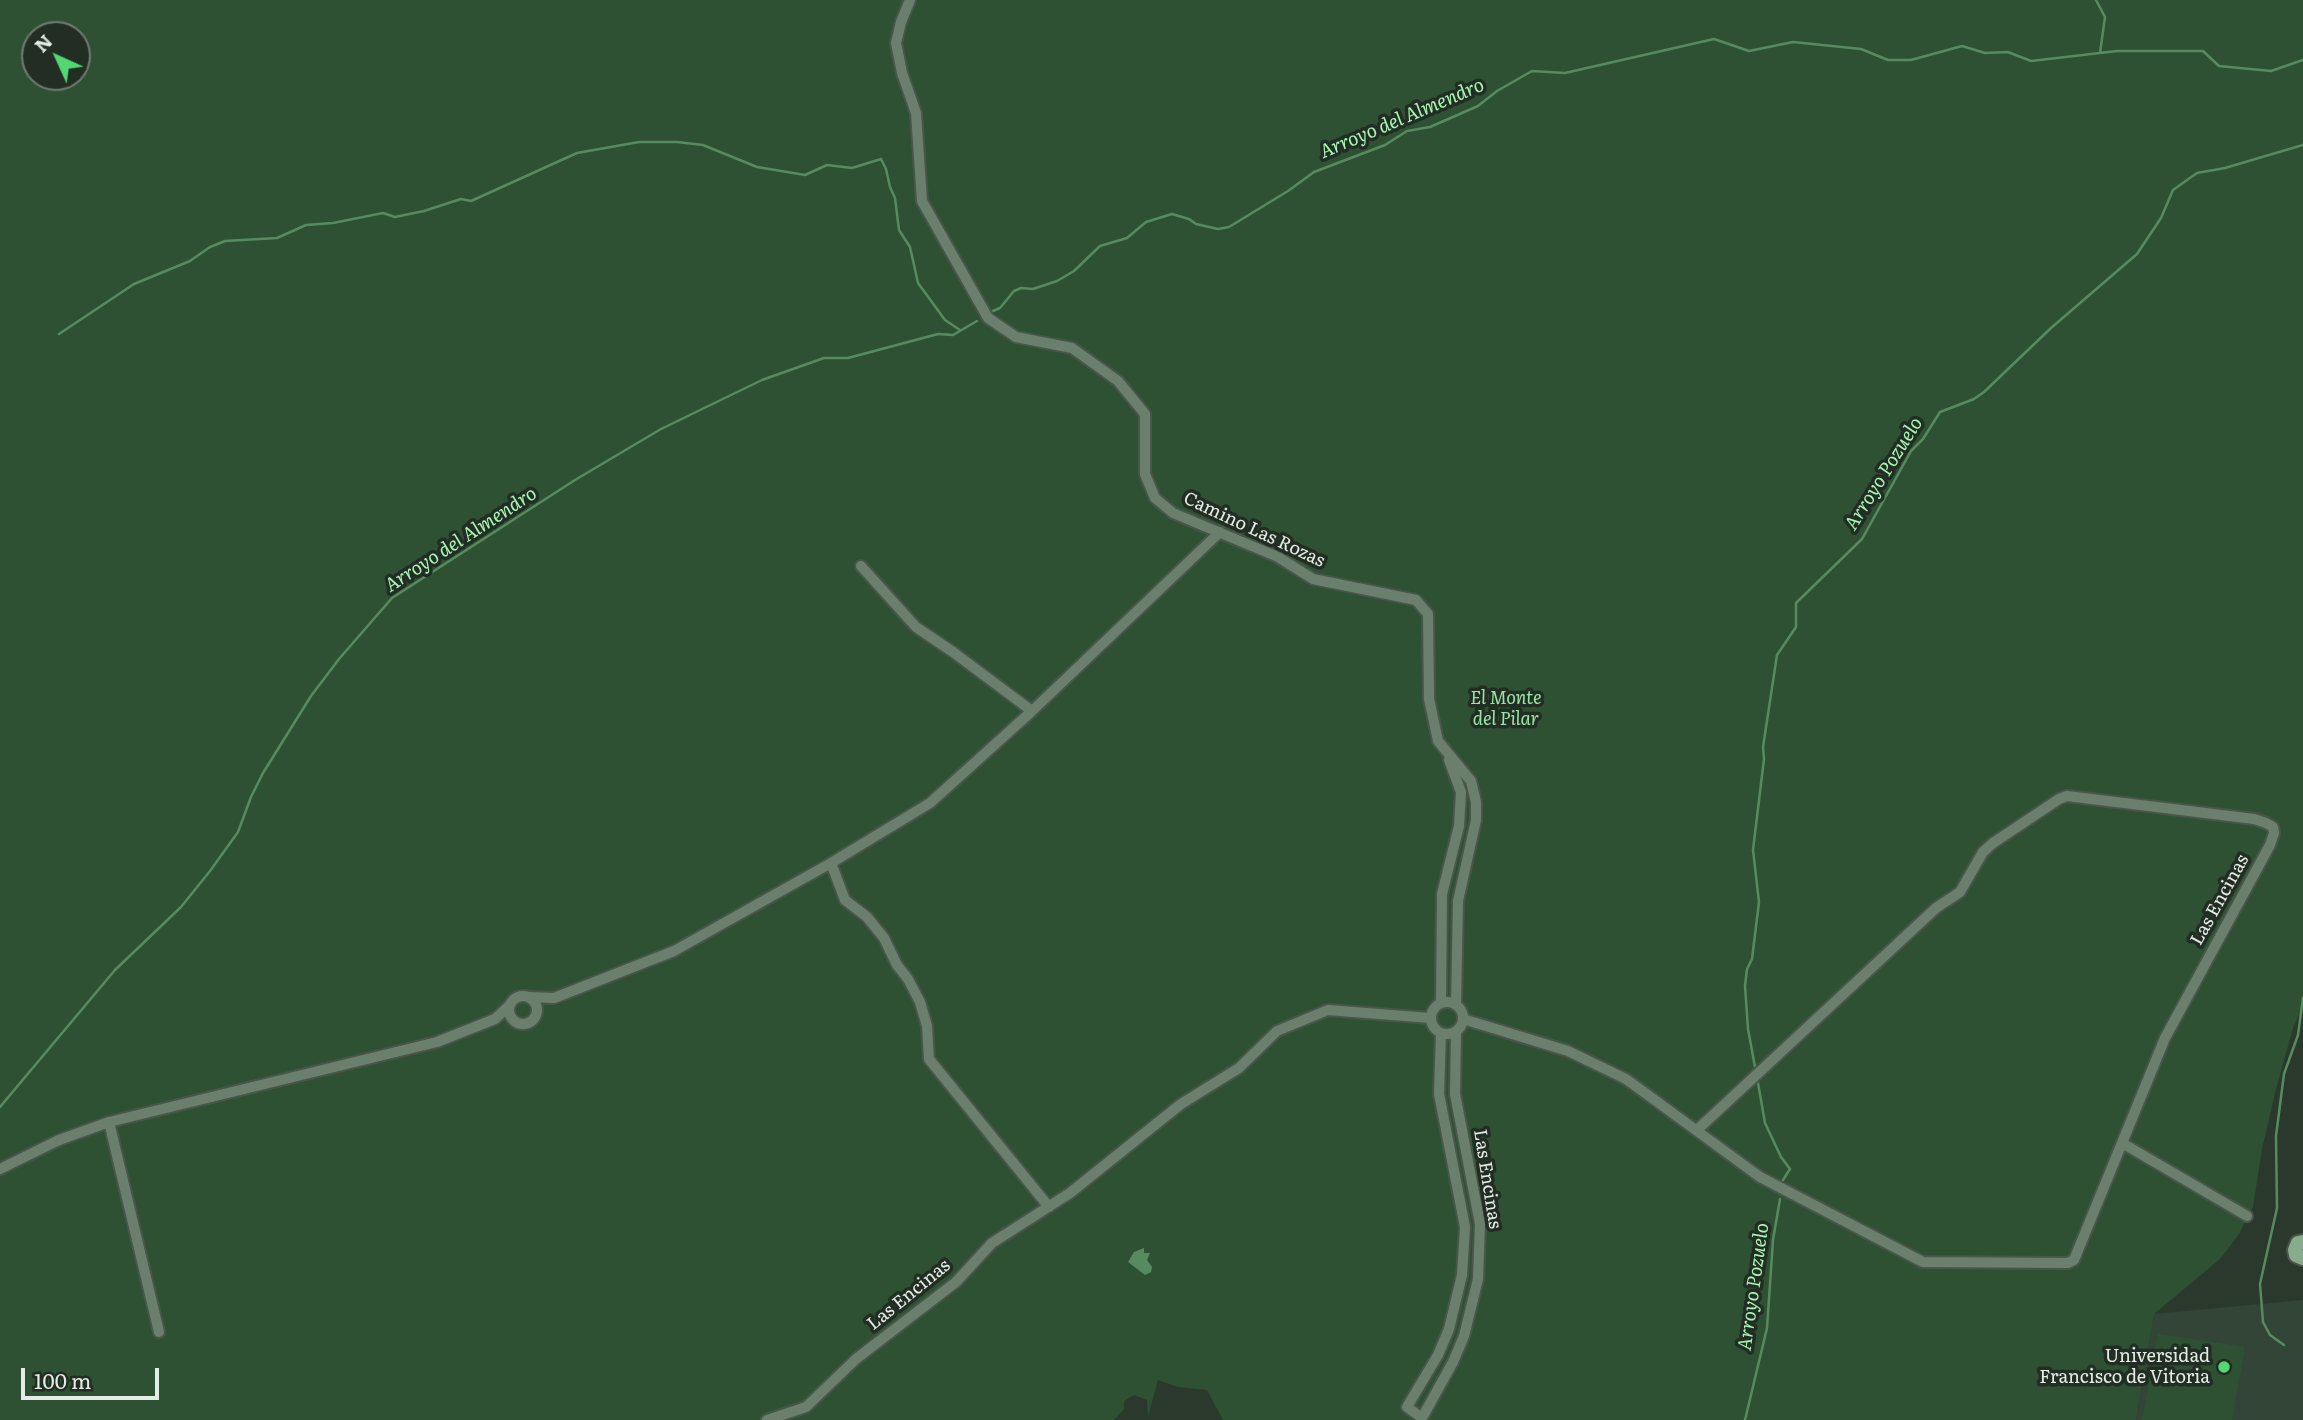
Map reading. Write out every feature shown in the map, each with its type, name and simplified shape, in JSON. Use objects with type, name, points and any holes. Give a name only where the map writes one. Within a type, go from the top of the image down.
[{"type":"street","name":"Camino Las Rozas","points":[[909,0],[896,43],[902,73],[916,113],[922,201],[988,318],[1016,337],[1072,348],[1118,381],[1145,414],[1145,474],[1155,498],[1173,513],[1278,557],[1313,579],[1416,600],[1429,614],[1429,699],[1438,741],[1447,754]]},
{"type":"street","points":[[529,998],[554,998],[674,951],[831,863],[930,803],[1032,711],[1220,532]]},
{"type":"street","points":[[861,566],[916,627],[1032,711]]},
{"type":"street","points":[[1441,1003],[1442,894],[1459,826],[1461,792],[1447,754]]},
{"type":"street","points":[[1447,754],[1472,781],[1476,802],[1476,820],[1458,901],[1456,1005]]},
{"type":"street","name":"Las Encinas","points":[[1441,1033],[1440,1094],[1465,1227],[1462,1275],[1449,1329],[1438,1355],[1407,1407],[1422,1418],[1464,1336],[1478,1279],[1480,1224],[1455,1094],[1456,1032],[1463,1019],[1568,1051],[1626,1079],[1760,1177],[1923,1262],[2068,1263],[2074,1260],[2165,1038],[2270,845],[2273,830],[2266,823],[2254,819],[2067,796],[2059,799],[1983,852],[1960,892],[1936,908],[1697,1130]]},
{"type":"street","points":[[831,863],[845,900],[867,917],[884,938],[920,1002],[928,1026],[929,1059],[1049,1207]]},
{"type":"street","points":[[0,1169],[59,1140],[109,1122],[437,1042],[495,1019],[516,998],[524,995],[536,1005],[535,1016]]},
{"type":"street","points":[[495,1019],[528,1023],[554,998]]},
{"type":"street","points":[[1456,1032],[1447,1034],[1435,1030],[1430,1018],[1432,1011],[1441,1003],[1448,1002],[1461,1010],[1463,1019]]},
{"type":"street","points":[[510,1005],[509,1012],[517,1023]]},
{"type":"street","name":"Las Encinas","points":[[767,1420],[806,1407],[856,1359],[956,1282],[992,1243],[1070,1193],[1181,1104],[1239,1068],[1277,1031],[1328,1010],[1430,1018]]},
{"type":"street","points":[[109,1122],[159,1332]]},
{"type":"street","points":[[2122,1143],[2247,1216]]},
{"type":"street","points":[[2303,1242],[2296,1245],[2295,1250],[2298,1256],[2303,1258]]},
{"type":"shaded area","points":[[1144,1248],[1144,1253],[1150,1253],[1147,1260],[1152,1267],[1151,1272],[1145,1275],[1128,1262],[1134,1252]]},
{"type":"shaded area","name":"Universidad Francisco de Vitoria","points":[[2303,1300],[2303,1420],[2136,1420],[2154,1314]]},
{"type":"green space","name":"El Monte del Pilar","points":[[0,0],[2303,0],[2303,1005],[2293,1028],[2275,1093],[2262,1149],[2253,1207],[2239,1234],[2220,1259],[2154,1314],[2136,1420],[1223,1420],[1207,1390],[1178,1387],[1158,1380],[1148,1416],[1147,1400],[1134,1395],[1124,1401],[1124,1409],[1114,1420],[0,1420]]},
{"type":"green space","points":[[2158,1334],[2245,1347],[2232,1420],[2142,1420]]},
{"type":"waterway","points":[[2096,0],[2105,17],[2100,53]]},
{"type":"waterway","name":"Arroyo del Almendro","points":[[993,311],[1000,308],[1014,291],[1021,288],[1033,289],[1057,281],[1074,271],[1100,246],[1127,238],[1146,222],[1172,214],[1196,224],[1218,229],[1229,227],[1314,172],[1385,145],[1407,131],[1430,127],[1478,106],[1497,91],[1532,71],[1565,73],[1714,39],[1749,51],[1793,42],[1861,49],[1888,60],[1911,60],[1962,46],[1985,53],[2008,52],[2031,61],[2117,51],[2203,51],[2219,66],[2271,71],[2303,60]]},
{"type":"waterway","points":[[59,334],[134,284],[190,261],[210,247],[225,241],[277,238],[306,225],[333,223],[383,213],[395,217],[461,199],[471,201],[577,153],[639,142],[703,145],[757,167],[805,175],[827,165],[852,168],[881,159],[895,198],[899,230],[910,247],[918,283],[945,320],[960,330]]},
{"type":"waterway","name":"Arroyo Pozuelo","points":[[1755,1067],[1748,1029],[1745,986],[1747,969],[1752,959],[1759,902],[1753,850],[1764,759],[1763,747],[1777,655],[1796,627],[1796,603],[1862,539],[1911,451],[1923,439],[1940,412],[1974,399],[1984,392],[2051,328],[2137,254],[2161,218],[2173,190],[2197,173],[2225,168],[2303,145]]},
{"type":"waterway","name":"Arroyo del Almendro","points":[[0,1107],[115,970],[181,907],[210,871],[238,832],[263,773],[311,696],[392,598],[575,480],[661,429],[762,380],[824,358],[848,358],[938,334],[953,335],[977,321]]},
{"type":"waterway","points":[[2284,1345],[2270,1335],[2263,1322],[2260,1284],[2277,1208],[2276,1136],[2284,1074],[2298,1035],[2303,998]]},
{"type":"waterway","name":"Arroyo Pozuelo","points":[[1758,1083],[1765,1123],[1781,1157],[1790,1169],[1783,1180]]},
{"type":"waterway","name":"Arroyo Pozuelo","points":[[1745,1420],[1767,1328],[1773,1240],[1780,1199]]},
{"type":"place","name":"Universidad Francisco de Vitoria","points":[[2224,1367]]}]
